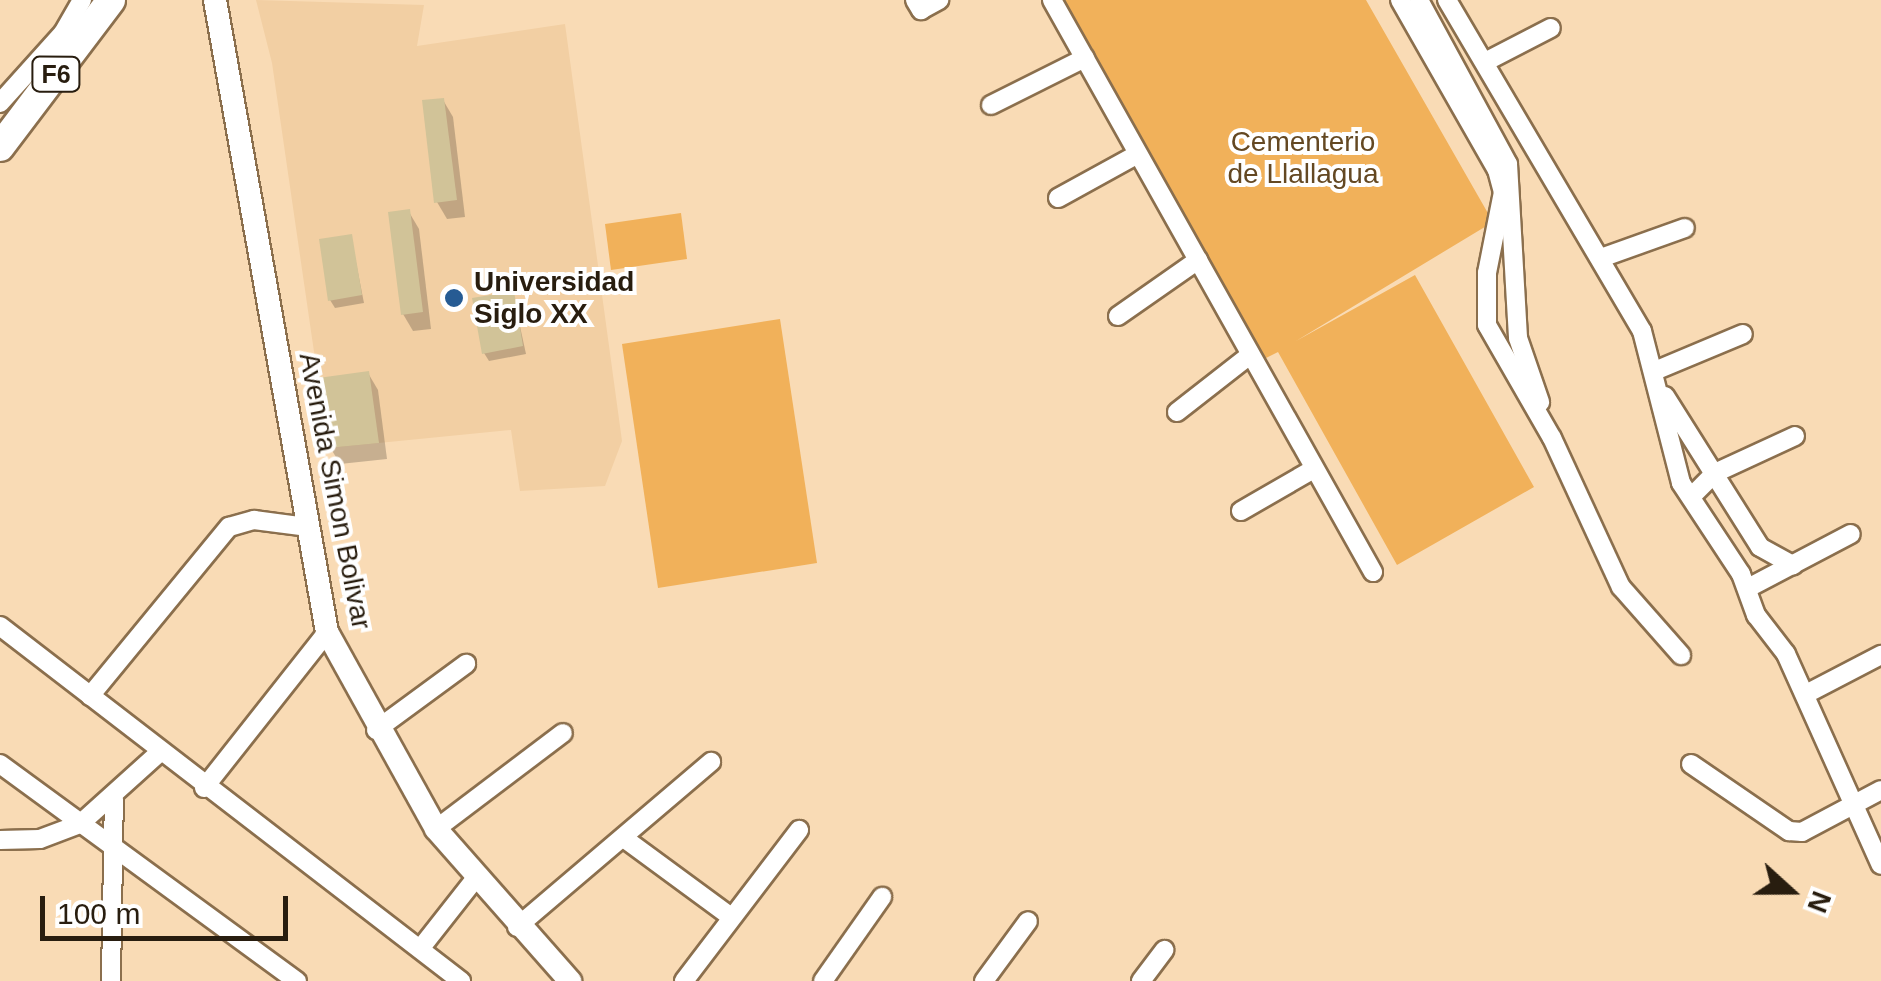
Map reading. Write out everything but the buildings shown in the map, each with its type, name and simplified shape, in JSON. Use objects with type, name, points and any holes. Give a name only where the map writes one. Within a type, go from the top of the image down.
[{"type":"highway","name":"F6","points":[[0,147],[112,0]]},
{"type":"main road","name":"Avenida Simon Bolivar","points":[[215,0],[327,632],[376,730],[436,829],[475,880],[570,981]]},
{"type":"street","points":[[0,103],[62,33],[82,0]]},
{"type":"street","points":[[916,0],[922,10],[939,0]]},
{"type":"street","points":[[1052,0],[1312,470],[1374,572]]},
{"type":"street","points":[[1400,0],[1497,170],[1503,192],[1488,273],[1487,325],[1552,438],[1621,587],[1681,655]]},
{"type":"street","points":[[1419,0],[1508,164],[1518,338],[1552,438]]},
{"type":"street","points":[[1447,0],[1601,258],[1656,370],[1676,470],[1748,588],[1756,615],[1806,694],[1858,804],[1881,865]]},
{"type":"street","points":[[1485,62],[1551,28]]},
{"type":"street","points":[[991,105],[1085,58]]},
{"type":"street","points":[[1058,198],[1138,154]]},
{"type":"street","points":[[1601,258],[1685,228]]},
{"type":"street","points":[[1118,316],[1198,260]]},
{"type":"street","points":[[1656,370],[1743,334]]},
{"type":"street","points":[[1177,412],[1250,355]]},
{"type":"street","points":[[1661,391],[1760,548],[1793,565]]},
{"type":"street","points":[[1692,497],[1714,473],[1795,436]]},
{"type":"street","points":[[1241,512],[1312,470]]},
{"type":"street","points":[[90,696],[230,527],[254,520],[308,527]]},
{"type":"street","points":[[1748,588],[1852,534]]},
{"type":"street","points":[[0,626],[204,788],[460,981]]},
{"type":"street","points":[[204,788],[327,632]]},
{"type":"street","points":[[1806,694],[1881,655]]},
{"type":"street","points":[[376,730],[466,664]]},
{"type":"street","points":[[436,829],[563,734]]},
{"type":"street","points":[[0,840],[40,840],[80,824],[114,800],[160,752]]},
{"type":"street","points":[[517,926],[625,839],[711,762]]},
{"type":"street","points":[[0,764],[297,981]]},
{"type":"street","points":[[1691,764],[1789,831],[1802,832],[1881,790]]},
{"type":"street","points":[[111,981],[114,800]]},
{"type":"street","points":[[684,981],[798,830]]},
{"type":"street","points":[[625,839],[730,916]]},
{"type":"street","points":[[420,949],[475,880]]},
{"type":"street","points":[[823,981],[882,897]]},
{"type":"street","points":[[984,981],[1028,921]]},
{"type":"street","points":[[1141,981],[1164,950]]},
{"type":"shaded area","name":"Universidad Siglo XX","points":[[256,0],[424,5],[417,46],[565,24],[622,441],[605,486],[520,491],[511,430],[328,448],[272,63]]},
{"type":"green space","name":"Cementerio de Llallagua","points":[[1063,0],[1366,0],[1493,222],[1296,341],[1415,275],[1534,487],[1397,565],[1278,352],[1264,359]]},
{"type":"green space","points":[[681,213],[687,259],[611,270],[605,224]]},
{"type":"green space","points":[[780,319],[817,563],[658,588],[622,344]]},
{"type":"place","name":"Universidad Siglo XX","points":[[454,298]]}]
